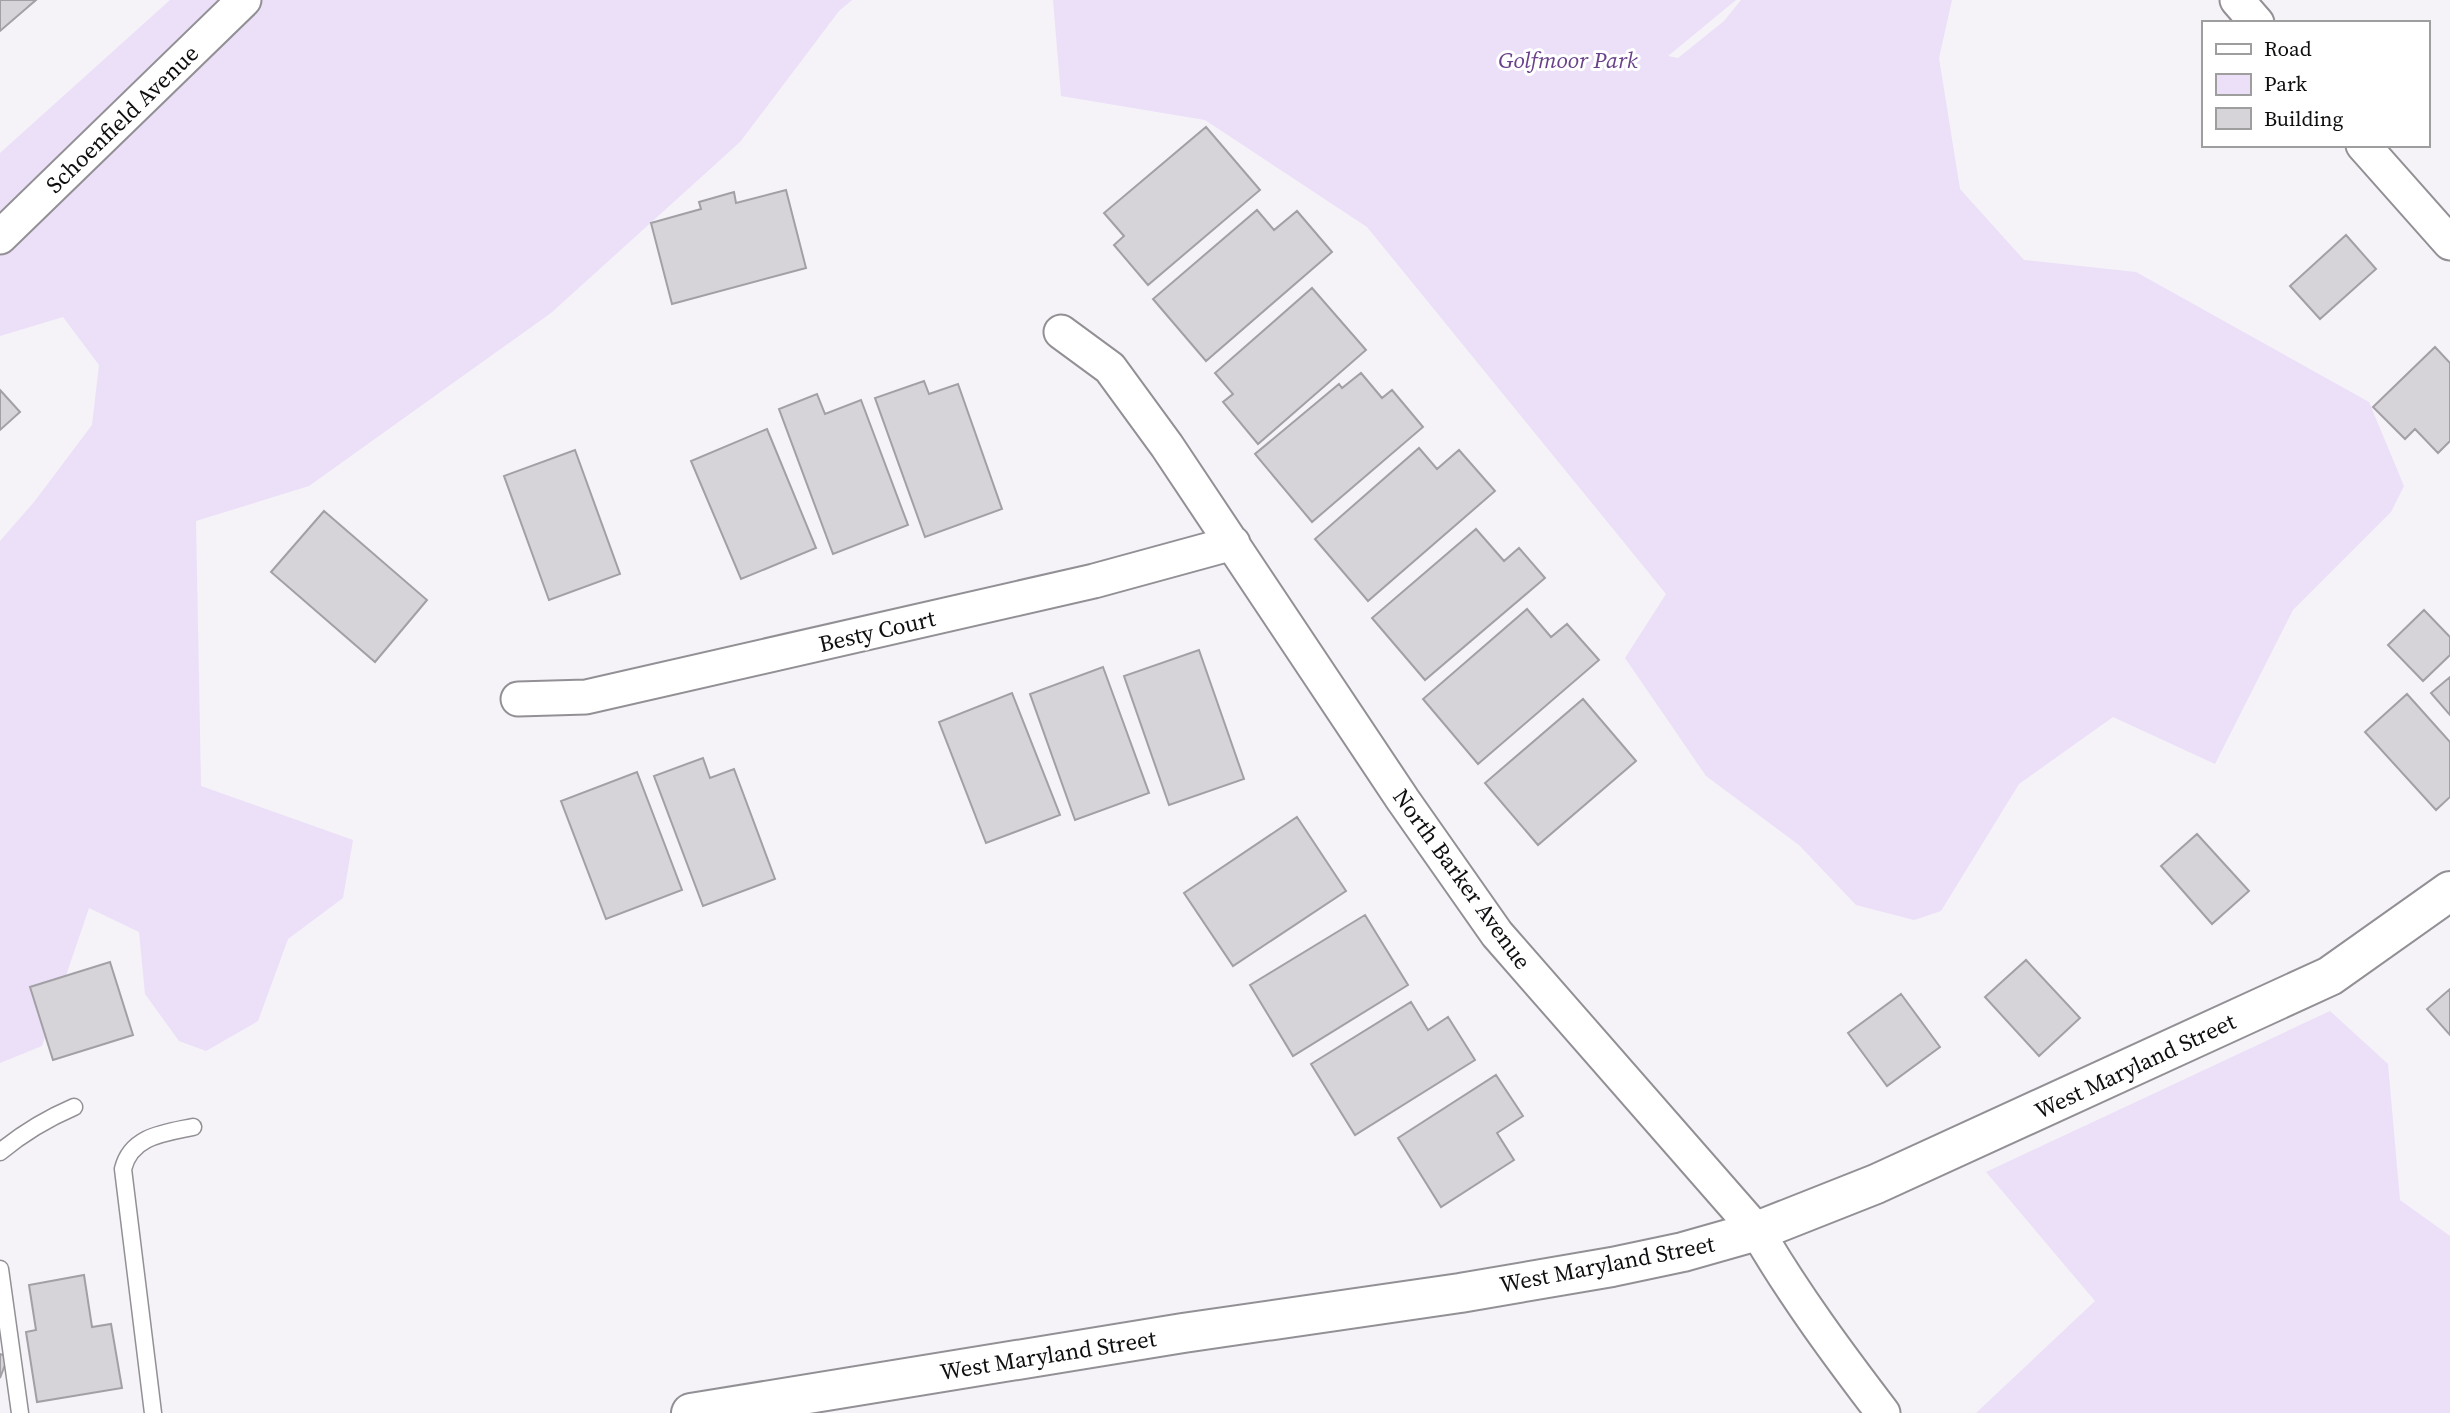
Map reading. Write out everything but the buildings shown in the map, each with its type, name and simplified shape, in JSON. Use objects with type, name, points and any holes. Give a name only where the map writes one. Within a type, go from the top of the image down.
[{"type":"street","name":"Schoenfield Avenue","points":[[0,237],[244,0]]},
{"type":"street","points":[[2237,0],[2255,21]]},
{"type":"street","points":[[2364,147],[2450,243]]},
{"type":"street","name":"North Barker Avenue","points":[[1061,332],[1110,368],[1233,542],[1403,800],[1497,934],[1757,1231],[1783,1276],[1814,1321],[1883,1413]]},
{"type":"street","name":"Besty Court","points":[[518,699],[586,697],[1094,581],[1233,542]]},
{"type":"street","name":"West Maryland Street","points":[[691,1413],[1182,1333],[1460,1293],[1684,1252],[1757,1231],[1876,1184],[2330,976],[2450,891]]},
{"type":"lane","points":[[0,1152],[23,1133],[74,1107]]},
{"type":"lane","points":[[153,1413],[123,1169],[127,1154],[134,1148],[156,1135],[192,1126]]},
{"type":"lane","points":[[0,1269],[20,1413]]},
{"type":"green space","points":[[170,0],[852,0],[839,11],[740,142],[551,313],[309,486],[196,521],[201,786],[353,840],[343,898],[288,939],[258,1021],[206,1051],[179,1041],[145,994],[139,932],[89,908],[42,1046],[0,1063],[0,541],[34,502],[92,425],[99,365],[63,317],[0,336],[0,153]]},
{"type":"green space","name":"Golfmoor Park","points":[[1053,0],[1736,0],[1668,56],[1678,58],[1724,21],[1741,0],[1952,0],[1939,58],[1960,189],[2024,260],[2136,272],[2369,402],[2404,486],[2391,512],[2293,610],[2215,764],[2113,717],[2019,784],[1941,911],[1914,920],[1856,905],[1799,845],[1706,776],[1625,658],[1666,594],[1367,227],[1205,120],[1061,96]]},
{"type":"green space","points":[[2330,1011],[2388,1064],[2400,1200],[2450,1236],[2450,1413],[1976,1413],[2095,1301],[1986,1172]]}]
